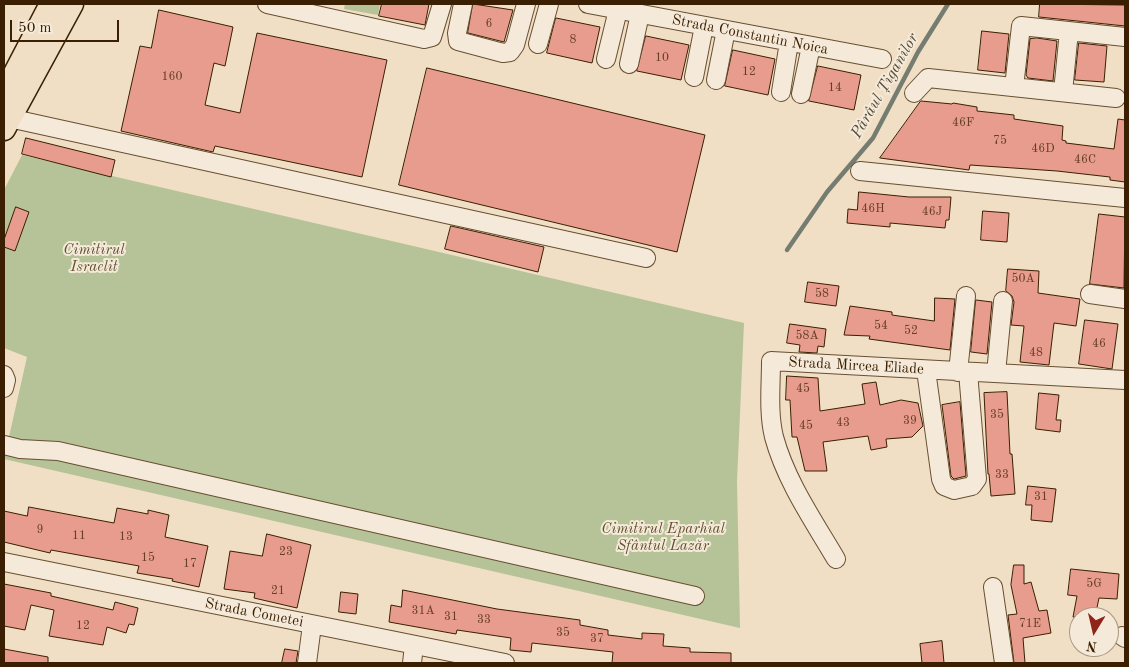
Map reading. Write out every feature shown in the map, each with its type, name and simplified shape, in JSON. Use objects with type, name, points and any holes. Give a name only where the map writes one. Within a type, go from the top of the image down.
[{"type":"main road","points":[[4,94],[51,4]]},
{"type":"main road","points":[[7,124],[72,4]]},
{"type":"street","points":[[267,4],[424,39],[432,37],[436,32],[442,4]]},
{"type":"street","points":[[463,4],[457,33],[458,41],[503,53],[510,52],[515,45],[526,4]]},
{"type":"street","points":[[538,44],[549,4]]},
{"type":"street","name":"Strada Constantin Noica","points":[[588,4],[882,59]]},
{"type":"street","points":[[606,60],[618,10]]},
{"type":"street","points":[[630,64],[640,14]]},
{"type":"street","points":[[694,77],[704,26]]},
{"type":"street","points":[[1014,87],[1020,26],[1125,36]]},
{"type":"street","points":[[716,80],[726,30]]},
{"type":"street","points":[[1063,92],[1070,30]]},
{"type":"street","points":[[780,92],[789,42]]},
{"type":"street","points":[[801,94],[811,46]]},
{"type":"street","points":[[914,93],[928,78],[1116,98]]},
{"type":"street","points":[[7,124],[646,258]]},
{"type":"street","points":[[860,171],[1125,198]]},
{"type":"street","points":[[1090,294],[1125,299]]},
{"type":"street","points":[[926,370],[941,479],[944,486],[954,490],[972,486],[977,479],[963,372],[966,296]]},
{"type":"street","points":[[996,373],[1003,301]]},
{"type":"street","name":"Strada Mircea Eliade","points":[[836,559],[806,510],[779,452],[772,420],[771,361],[1125,380]]},
{"type":"street","points":[[4,376],[6,380],[4,388]]},
{"type":"street","points":[[4,445],[20,449],[58,452],[695,596]]},
{"type":"street","name":"Strada Cometei","points":[[4,562],[505,663]]},
{"type":"street","points":[[993,587],[1004,663]]},
{"type":"street","points":[[307,663],[312,625]]},
{"type":"street","points":[[412,663],[414,646]]},
{"type":"green space","points":[[345,4],[380,4],[378,15],[344,9]]},
{"type":"green space","points":[[22,155],[744,323],[737,481],[740,628],[4,459],[27,357],[4,348],[4,190]]},
{"type":"building","points":[[382,4],[429,4],[425,25],[379,16]]},
{"type":"building","points":[[473,4],[513,10],[504,42],[468,33]]},
{"type":"building","points":[[1040,4],[1125,5],[1125,26],[1039,17]]},
{"type":"building","points":[[159,10],[233,27],[225,66],[214,63],[205,105],[240,113],[257,33],[387,60],[362,177],[215,146],[213,152],[121,131],[140,46],[151,48]]},
{"type":"building","points":[[556,18],[600,27],[592,63],[547,53]]},
{"type":"building","points":[[982,31],[1009,34],[1005,73],[978,70]]},
{"type":"building","points":[[646,36],[689,45],[681,80],[637,71]]},
{"type":"building","points":[[1037,38],[1057,41],[1053,81],[1028,78],[1026,75],[1030,39]]},
{"type":"building","points":[[1079,43],[1107,46],[1104,82],[1075,80]]},
{"type":"building","points":[[733,50],[775,59],[768,95],[725,86]]},
{"type":"building","points":[[818,66],[861,75],[854,110],[809,101]]},
{"type":"building","points":[[427,68],[705,135],[677,252],[399,185]]},
{"type":"building","points":[[921,101],[977,107],[977,111],[1014,115],[1014,119],[1063,126],[1062,140],[1066,141],[1066,143],[1114,149],[1118,119],[1125,120],[1125,182],[1110,180],[1110,177],[1057,171],[970,165],[969,170],[880,158]]},
{"type":"building","points":[[26,138],[115,160],[111,177],[22,154]]},
{"type":"building","points":[[859,192],[909,197],[951,197],[949,220],[946,220],[945,228],[890,223],[890,227],[847,223],[848,209],[857,210]]},
{"type":"building","points":[[16,207],[29,212],[15,251],[4,247],[4,240]]},
{"type":"building","points":[[983,211],[1009,213],[1007,242],[981,240]]},
{"type":"building","points":[[1099,214],[1125,217],[1124,288],[1090,284]]},
{"type":"building","points":[[451,226],[544,247],[538,272],[445,249]]},
{"type":"building","points":[[1008,269],[1039,271],[1038,293],[1080,299],[1076,326],[1054,323],[1049,365],[1020,362],[1024,326],[1011,325],[1014,302],[1012,296],[1006,291]]},
{"type":"building","points":[[808,282],[839,286],[836,306],[805,302]]},
{"type":"building","points":[[935,298],[955,299],[950,350],[869,339],[870,336],[844,335],[850,306],[934,321]]},
{"type":"building","points":[[976,300],[992,302],[987,354],[971,352]]},
{"type":"building","points":[[1085,320],[1118,324],[1112,369],[1079,364]]},
{"type":"building","points":[[790,324],[826,329],[824,347],[818,346],[817,353],[799,352],[800,345],[787,343]]},
{"type":"building","points":[[787,376],[818,378],[820,411],[865,404],[862,384],[876,382],[880,405],[901,400],[918,403],[923,426],[912,437],[886,439],[887,447],[871,450],[868,436],[823,442],[827,471],[805,471],[797,437],[792,437],[790,400],[786,400]]},
{"type":"building","points":[[1007,392],[1010,454],[1012,454],[1015,494],[991,496],[988,474],[984,393]]},
{"type":"building","points":[[1039,393],[1059,395],[1056,420],[1061,420],[1060,432],[1036,429]]},
{"type":"building","points":[[960,402],[966,476],[954,479],[951,476],[942,405]]},
{"type":"building","points":[[1028,486],[1056,489],[1052,522],[1031,520],[1032,505],[1026,505]]},
{"type":"building","points":[[29,507],[114,523],[117,508],[148,514],[148,510],[169,515],[165,537],[208,546],[199,587],[172,581],[173,579],[137,573],[139,566],[51,550],[50,553],[4,542],[4,511],[27,516]]},
{"type":"building","points":[[267,534],[311,545],[297,608],[254,598],[255,593],[224,589],[230,551],[262,556]]},
{"type":"building","points":[[1014,565],[1024,565],[1024,584],[1031,582],[1039,611],[1047,610],[1051,633],[1023,638],[1025,663],[1014,663],[1008,615],[1017,614],[1011,585]]},
{"type":"building","points":[[1071,569],[1119,574],[1117,599],[1099,598],[1097,607],[1075,607],[1077,596],[1068,595]]},
{"type":"building","points":[[4,584],[51,593],[51,596],[113,610],[115,602],[138,608],[134,625],[129,624],[126,633],[107,627],[103,645],[49,636],[54,610],[31,605],[25,630],[4,626]]},
{"type":"building","points":[[403,590],[497,609],[580,620],[580,625],[608,630],[608,635],[642,639],[642,633],[664,634],[663,646],[690,648],[690,652],[731,653],[731,663],[612,663],[613,652],[532,643],[531,652],[510,650],[511,638],[457,630],[456,634],[389,622],[391,605],[401,607]]},
{"type":"building","points":[[341,592],[358,594],[356,614],[339,612]]},
{"type":"building","points":[[942,641],[944,663],[922,663],[920,644]]},
{"type":"building","points":[[4,649],[48,657],[48,663],[4,663]]},
{"type":"building","points":[[285,649],[298,651],[296,663],[282,663]]},
{"type":"waterway","name":"Pârâul Țiganilor","points":[[787,250],[827,192],[873,138],[918,52],[948,4]]},
{"type":"park label","name":"Cimitirul Israelit","points":[[94,258]]},
{"type":"park label","name":"Cimitirul Eparhial Sfântul Lazăr","points":[[663,538]]}]
